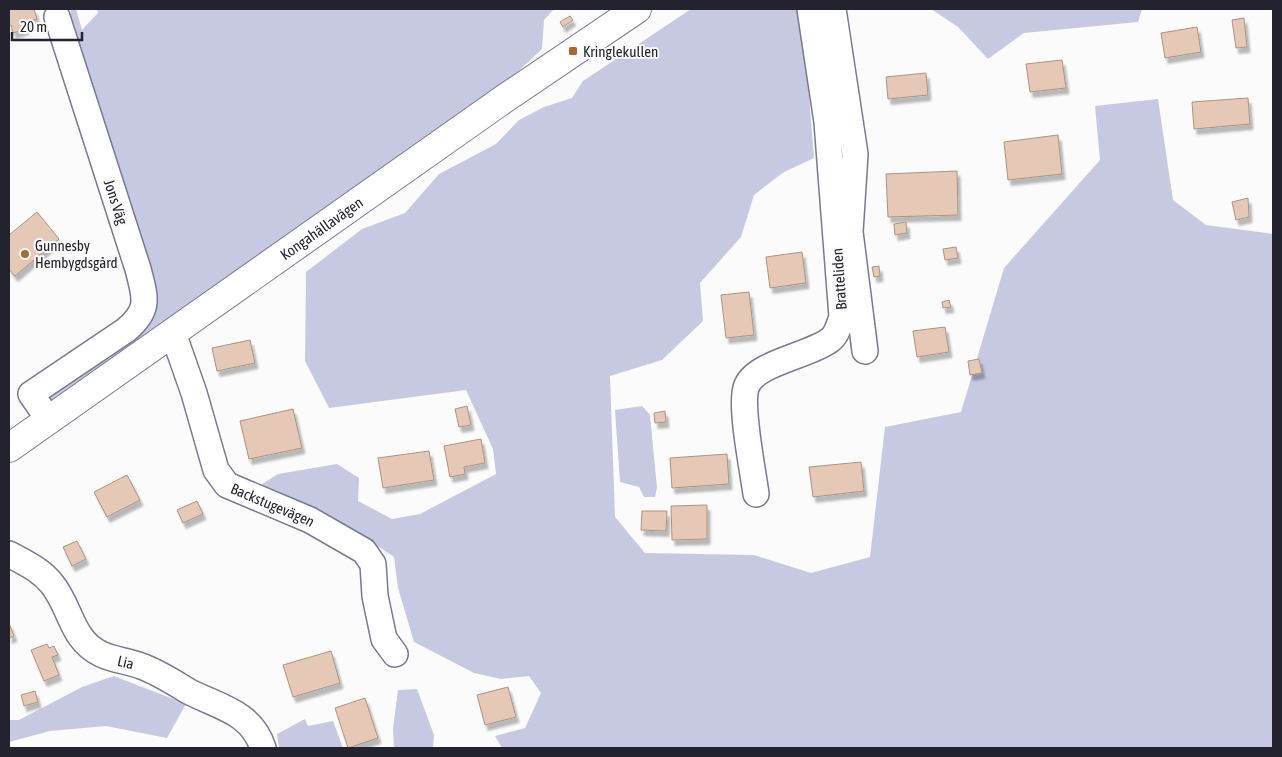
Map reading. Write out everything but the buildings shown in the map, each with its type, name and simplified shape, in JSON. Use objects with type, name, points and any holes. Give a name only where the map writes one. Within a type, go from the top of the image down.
[{"type":"main road","name":"Kongahällavägen","points":[[9,448],[504,99],[636,9]]},
{"type":"street","name":"Bratteliden","points":[[756,494],[744,407],[745,390],[748,382],[768,367],[796,357],[830,340],[838,328],[842,317],[827,122],[810,9]]},
{"type":"street","name":"Bratteliden","points":[[833,9],[855,154],[850,232],[866,351]]},
{"type":"street","name":"Jons Väg","points":[[48,420],[31,394],[126,330],[139,319],[145,304],[138,269],[57,17]]},
{"type":"street","name":"Backstugevägen","points":[[173,333],[194,393],[216,470],[227,485],[310,520],[364,551],[373,564],[375,596],[384,639],[395,654]]},
{"type":"street","name":"Lia","points":[[9,554],[37,569],[54,586],[78,635],[86,644],[102,654],[144,667],[190,692],[231,709],[248,721],[259,737],[263,748]]},
{"type":"shaded area","points":[[71,9],[76,9],[82,30],[98,13],[97,9],[554,9],[544,20],[542,49],[511,78],[58,399],[49,402],[45,392],[145,321],[71,25]]},
{"type":"shaded area","points":[[691,9],[802,9],[814,158],[784,172],[754,195],[741,237],[700,283],[703,321],[662,360],[610,376],[615,517],[645,553],[754,555],[811,573],[870,557],[885,427],[961,412],[1004,268],[1100,160],[1095,106],[1158,99],[1173,200],[1206,225],[1273,234],[1273,748],[502,748],[495,736],[525,728],[541,693],[529,676],[501,679],[474,673],[414,642],[398,588],[394,557],[349,527],[311,508],[254,489],[278,474],[337,464],[359,478],[358,501],[392,519],[420,514],[496,474],[493,449],[466,390],[329,408],[305,361],[306,272],[362,229],[405,213],[439,174],[496,144],[519,120],[544,107],[572,98],[583,81]]},
{"type":"shaded area","points":[[931,9],[1142,9],[1138,22],[1024,33],[988,59],[958,27]]},
{"type":"shaded area","points":[[642,406],[650,415],[657,488],[655,497],[644,497],[639,487],[620,482],[615,410]]},
{"type":"shaded area","points":[[114,676],[186,704],[167,738],[106,726],[50,731],[9,742],[9,720],[19,720],[82,687]]},
{"type":"shaded area","points":[[417,689],[434,735],[433,748],[394,748],[393,729],[398,690]]},
{"type":"shaded area","points":[[305,719],[308,726],[333,721],[343,748],[279,748],[277,734]]},
{"type":"place","name":"Kringlekullen","points":[[573,51]]},
{"type":"place","name":"Gunnesby Hembygdsgård","points":[[25,254]]}]
